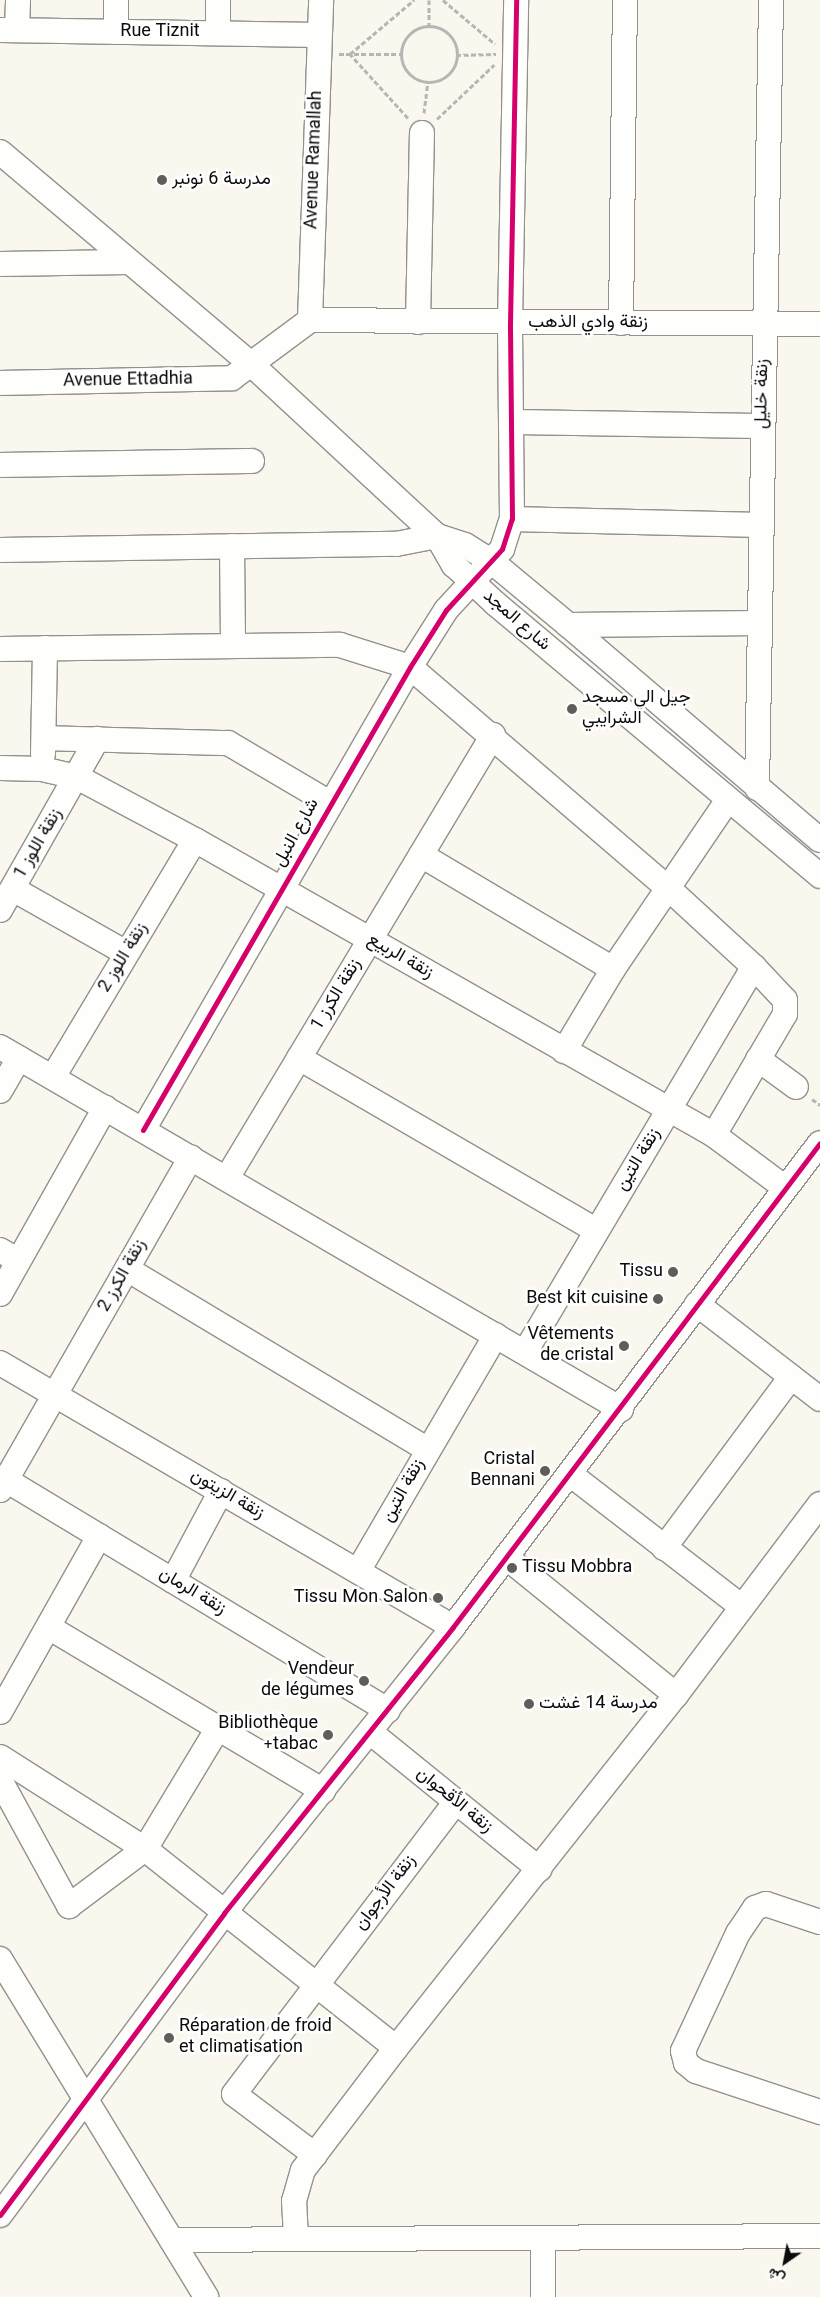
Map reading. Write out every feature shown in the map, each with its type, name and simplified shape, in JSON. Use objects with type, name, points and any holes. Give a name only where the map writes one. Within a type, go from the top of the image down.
[{"type":"street","points":[[9,30],[18,0]]},
{"type":"street","points":[[116,0],[116,32]]},
{"type":"street","points":[[218,0],[218,32]]},
{"type":"street","name":"Avenue Ramallah","points":[[310,320],[321,0]]},
{"type":"street","name":"شارع النبل","points":[[143,1130],[330,802],[410,667],[446,610],[502,549],[512,519],[510,323],[511,54],[516,0]]},
{"type":"street","points":[[621,324],[625,0]]},
{"type":"street","name":"زنقة خليل","points":[[757,788],[760,525],[771,0]]},
{"type":"street","name":"Rue Tiznit","points":[[9,30],[218,32],[319,44]]},
{"type":"street","points":[[418,322],[422,133]]},
{"type":"street","points":[[6,162],[251,364],[437,536]]},
{"type":"street","points":[[0,264],[128,262]]},
{"type":"street","points":[[251,364],[310,320]]},
{"type":"street","name":"زنقة وادي الذهب","points":[[310,320],[621,324],[820,324]]},
{"type":"street","name":"Avenue Ettadhia","points":[[0,383],[232,378],[251,364]]},
{"type":"street","points":[[511,422],[762,426]]},
{"type":"street","points":[[0,465],[252,461]]},
{"type":"street","points":[[512,519],[760,525]]},
{"type":"street","points":[[0,550],[396,544],[437,536]]},
{"type":"street","name":"شارع المجد","points":[[437,536],[465,545],[491,561],[820,840]]},
{"type":"street","name":"شارع المجد","points":[[437,536],[454,565],[472,583],[820,876]]},
{"type":"street","points":[[232,546],[233,646]]},
{"type":"street","points":[[568,625],[760,623]]},
{"type":"street","points":[[0,649],[340,644],[410,667],[492,735],[667,887],[754,968],[787,1006],[714,1135]]},
{"type":"street","points":[[42,769],[44,648]]},
{"type":"street","name":"زنقة الكرز 1","points":[[226,1178],[371,940],[492,735]]},
{"type":"street","points":[[44,738],[228,743],[330,802]]},
{"type":"street","name":"زنقة اللوز 1","points":[[0,910],[97,739]]},
{"type":"street","name":"زنقة الربيع","points":[[0,768],[42,769],[77,777],[195,840],[714,1135],[784,1187]]},
{"type":"street","points":[[564,1051],[613,969],[728,800]]},
{"type":"street","name":"زنقة اللوز 2","points":[[53,1077],[195,840]]},
{"type":"street","points":[[421,855],[613,969]]},
{"type":"street","points":[[13,889],[126,954]]},
{"type":"street","name":"زنقة التين","points":[[525,1352],[596,1230],[754,968]]},
{"type":"street","points":[[0,1091],[10,1052],[621,1409]]},
{"type":"street","points":[[299,1058],[596,1230]]},
{"type":"street","points":[[758,1059],[796,1087]]},
{"type":"street","points":[[0,1294],[9,1256],[105,1108]]},
{"type":"street","points":[[0,2215],[88,2100],[224,1913],[453,1627],[621,1409],[784,1187],[820,1143]]},
{"type":"street","name":"زنقة الكرز 2","points":[[3,1485],[56,1396],[191,1157]]},
{"type":"street","points":[[127,1269],[427,1449]]},
{"type":"street","points":[[697,1304],[820,1400]]},
{"type":"street","name":"زنقة التين","points":[[358,1571],[427,1449],[496,1335]]},
{"type":"street","name":"زنقة الزيتون","points":[[0,1363],[453,1627]]},
{"type":"street","points":[[664,1548],[791,1377]]},
{"type":"street","points":[[570,1474],[742,1607]]},
{"type":"street","name":"زنقة الرمان","points":[[3,1485],[99,1536],[388,1710]]},
{"type":"street","points":[[173,1581],[221,1492]]},
{"type":"street","points":[[296,2238],[294,2201],[298,2182],[315,2155],[396,2048],[676,1695],[820,1504]]},
{"type":"street","points":[[2,1705],[50,1628],[99,1536]]},
{"type":"street","points":[[506,1557],[676,1695]]},
{"type":"street","points":[[50,1628],[323,1791]]},
{"type":"street","points":[[0,1780],[68,1906],[145,1849],[218,1728]]},
{"type":"street","name":"زنقة الأقحوان","points":[[370,1732],[539,1868]]},
{"type":"street","points":[[0,1757],[145,1849],[396,2048]]},
{"type":"street","name":"زنقة الأرجوان","points":[[315,2155],[234,2094],[456,1802]]},
{"type":"street","points":[[820,1922],[766,1904],[755,1908],[738,1933],[683,2051],[686,2063],[696,2071],[820,2112]]},
{"type":"street","points":[[0,1959],[88,2100],[206,2297]]},
{"type":"street","points":[[172,2240],[820,2236]]},
{"type":"street","points":[[544,2238],[544,2297]]},
{"type":"path","points":[[350,54],[414,0]]},
{"type":"path","points":[[429,0],[429,26]]},
{"type":"path","points":[[443,0],[511,54]]},
{"type":"path","points":[[429,26],[438,28],[451,38],[456,55],[451,71],[445,77],[428,82],[412,76],[402,62],[401,54],[406,37],[420,28],[429,26]]},
{"type":"path","points":[[319,44],[350,54],[401,54]]},
{"type":"path","points":[[350,54],[422,133]]},
{"type":"path","points":[[422,133],[511,54]]},
{"type":"path","points":[[456,55],[511,54]]},
{"type":"path","points":[[422,133],[428,82]]},
{"type":"cycle path","points":[[143,1130],[410,667],[446,610],[502,549],[512,519],[510,323],[516,0]]},
{"type":"cycle path","points":[[0,2215],[224,1913],[453,1627],[820,1143]]},
{"type":"place","name":"مدرسة 6 نونبر","points":[[162,180]]},
{"type":"place","name":"جيل الي مسجد الشرايبي","points":[[572,709]]},
{"type":"place","name":"Tissu","points":[[673,1272]]},
{"type":"place","name":"Best kit cuisine","points":[[658,1299]]},
{"type":"place","name":"Vêtements de cristal","points":[[624,1346]]},
{"type":"place","name":"Cristal Bennani","points":[[545,1471]]},
{"type":"place","name":"Tissu Mobbra","points":[[512,1568]]},
{"type":"place","name":"Tissu Mon Salon","points":[[438,1598]]},
{"type":"place","name":"Vendeur de légumes","points":[[364,1681]]},
{"type":"place","name":"مدرسة 14 غشت","points":[[529,1704]]},
{"type":"place","name":"Bibliothèque +tabac","points":[[328,1735]]},
{"type":"place","name":"Réparation de froid et climatisation","points":[[169,2038]]}]
